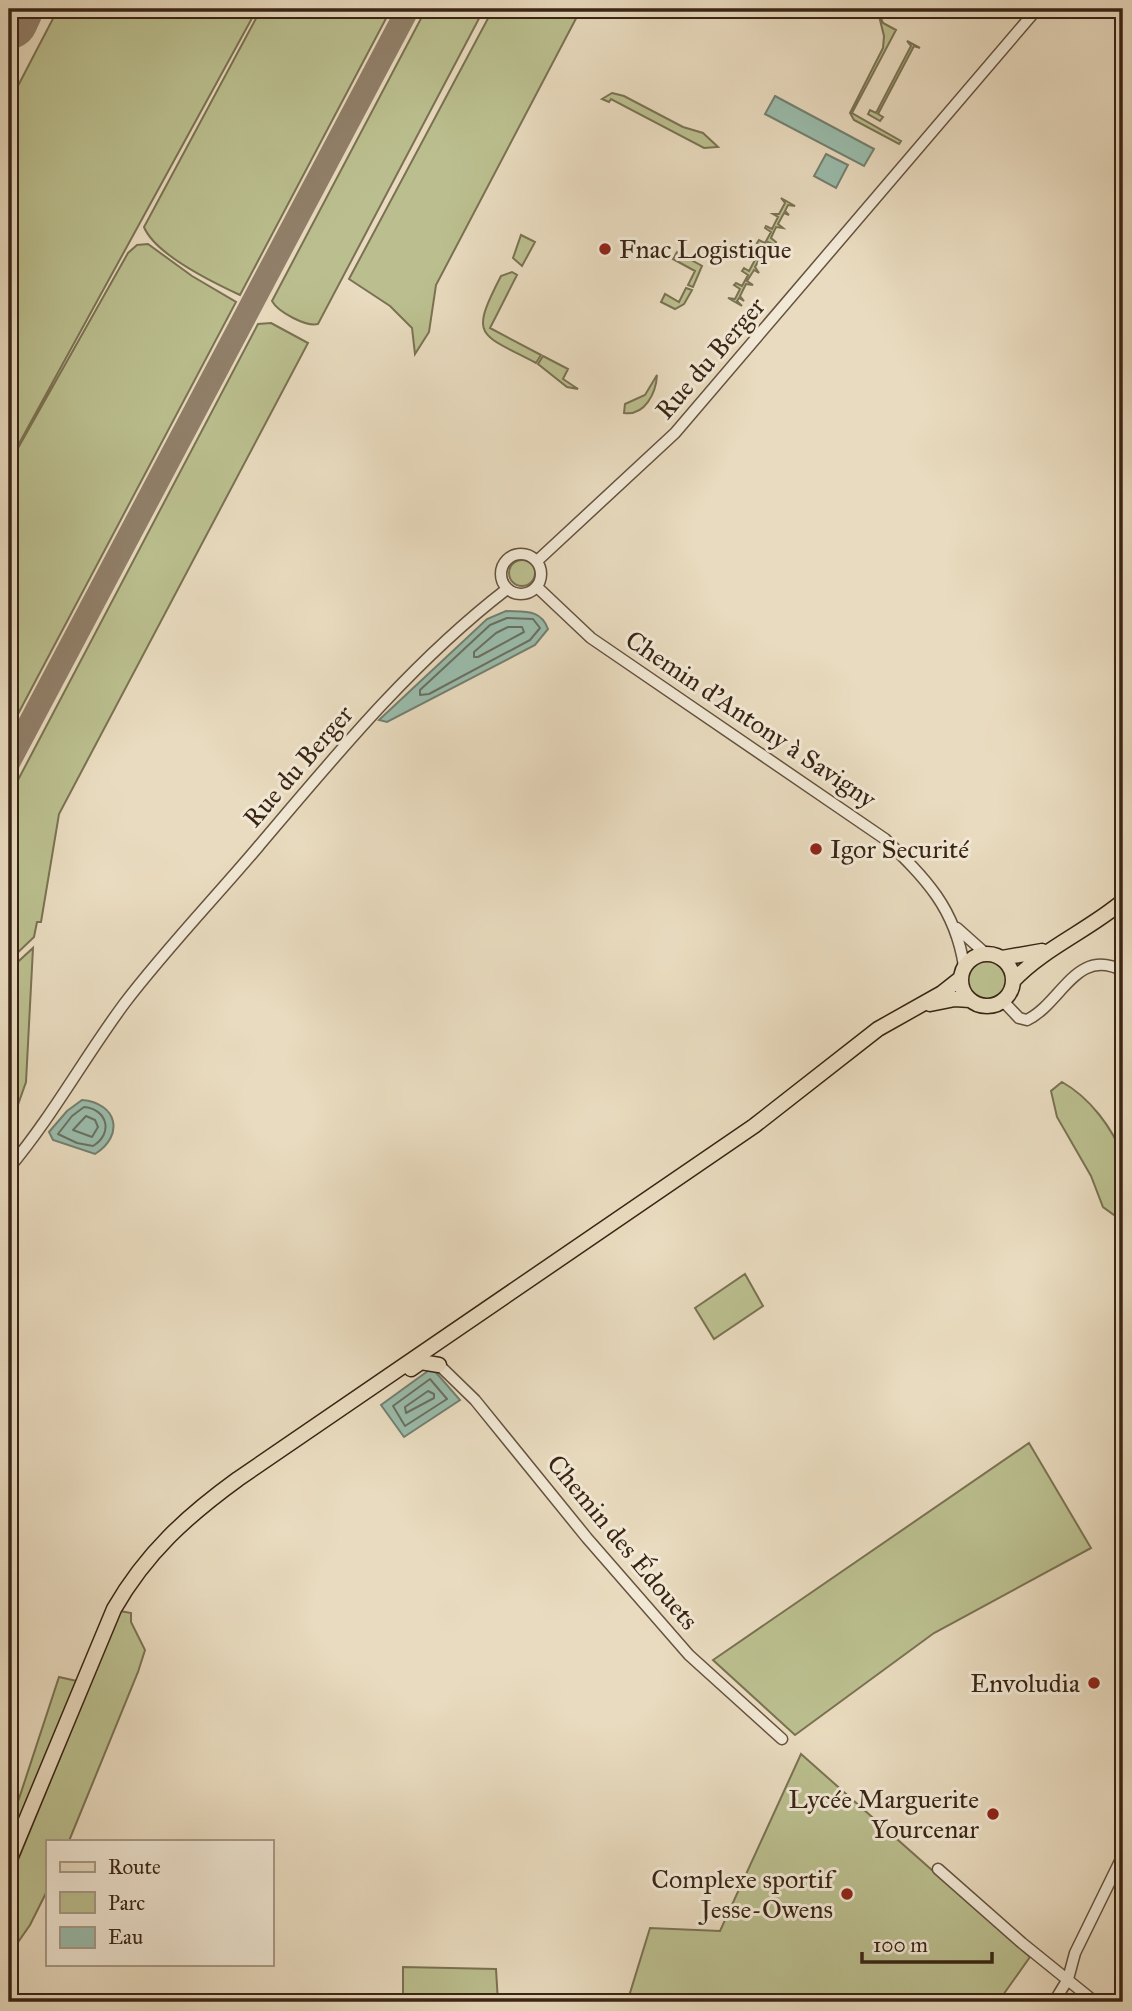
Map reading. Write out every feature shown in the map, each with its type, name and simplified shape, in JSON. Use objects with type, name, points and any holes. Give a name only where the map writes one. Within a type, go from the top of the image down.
[{"type":"main road","points":[[903,1014],[941,1002],[970,1000],[988,1006],[1003,1001],[1013,981],[1032,964],[1123,901]]},
{"type":"main road","points":[[9,1861],[100,1637],[124,1591],[154,1550],[203,1504],[754,1126],[853,1047],[903,1014],[942,993],[973,957],[985,953],[1002,958],[1028,955],[1075,936]]},
{"type":"main road","points":[[1002,958],[1011,968],[1013,981]]},
{"type":"main road","points":[[962,972],[962,988],[970,1000]]},
{"type":"main road","points":[[439,1365],[434,1353],[471,1327],[475,1317]]},
{"type":"main road","points":[[375,1385],[389,1383],[421,1362],[439,1365]]},
{"type":"street","name":"Rue du Berger","points":[[537,561],[675,433],[1037,9]]},
{"type":"street","points":[[523,554],[537,561],[542,575],[537,587],[520,594],[508,589],[501,573],[508,559],[523,554]]},
{"type":"street","name":"Chemin d'Antony à Savigny","points":[[537,587],[591,638],[876,832],[920,874],[957,928]]},
{"type":"street","name":"Rue du Berger","points":[[9,1168],[60,1102],[95,1044],[165,956],[379,707],[476,614],[508,589]]},
{"type":"street","points":[[957,928],[985,953]]},
{"type":"street","points":[[957,928],[962,972]]},
{"type":"street","points":[[1003,1001],[1019,1018],[1027,1020],[1088,967],[1106,964],[1123,971]]},
{"type":"street","name":"Chemin des Édouets","points":[[439,1365],[475,1400],[587,1538],[689,1656],[782,1739]]},
{"type":"street","points":[[1054,2002],[1068,1979],[1075,1953],[1120,1869],[1123,1855]]},
{"type":"street","points":[[937,1869],[1012,1935],[1095,2002]]},
{"type":"green space","points":[[58,9],[257,9],[9,462],[9,103]]},
{"type":"green space","points":[[261,9],[391,9],[240,295],[172,257],[150,237],[144,227]]},
{"type":"green space","points":[[426,9],[484,9],[318,324],[300,321],[280,310],[272,301]]},
{"type":"green space","points":[[493,9],[581,9],[436,285],[429,332],[415,354],[412,328],[390,306],[349,279]]},
{"type":"green space","points":[[878,12],[883,23],[896,30],[852,113],[901,141],[899,144],[854,120],[850,113],[883,48],[884,36]]},
{"type":"green space","points":[[907,41],[920,48],[914,46],[878,114],[883,117],[880,121],[868,114],[870,110],[876,113],[911,46]]},
{"type":"green space","points":[[612,93],[624,96],[683,127],[703,133],[718,147],[704,148],[611,99],[609,102],[602,99]]},
{"type":"green space","points":[[781,198],[795,206],[788,205],[785,211],[789,215],[784,213],[778,224],[783,228],[776,227],[771,238],[776,242],[775,245],[768,242],[763,253],[767,258],[761,256],[755,267],[759,273],[754,270],[747,281],[753,285],[746,284],[740,296],[744,301],[739,298],[737,301],[742,306],[728,298],[735,299],[740,289],[734,285],[736,283],[742,286],[748,275],[742,271],[744,268],[749,271],[755,260],[749,257],[751,254],[757,256],[763,246],[757,243],[759,240],[765,243],[771,232],[765,228],[766,226],[772,229],[778,217],[773,214],[779,214],[785,203]]},
{"type":"green space","points":[[521,235],[535,242],[522,266],[513,258]]},
{"type":"green space","points":[[148,244],[192,276],[236,302],[9,731],[9,464],[128,253],[137,245]]},
{"type":"green space","points":[[677,252],[702,266],[693,287],[688,285],[695,271],[673,259]]},
{"type":"green space","points":[[512,272],[517,275],[490,328],[541,355],[536,363],[491,339],[485,332],[483,323],[491,296],[501,276]]},
{"type":"green space","points":[[686,288],[692,290],[684,304],[675,309],[661,302],[665,294],[679,302]]},
{"type":"green space","points":[[271,323],[308,343],[59,814],[41,922],[37,922],[34,937],[9,961],[9,797],[258,324]]},
{"type":"green space","points":[[543,356],[568,369],[563,379],[578,389],[567,387],[538,364]]},
{"type":"green space","points":[[657,375],[648,402],[638,411],[624,413],[625,404],[645,395]]},
{"type":"green space","points":[[522,560],[531,564],[535,573],[531,582],[522,586],[513,582],[509,573],[513,564]]},
{"type":"green space","points":[[33,948],[26,1082],[9,1130],[9,970]]},
{"type":"green space","points":[[987,959],[1002,965],[1008,980],[1002,995],[987,1001],[972,995],[966,980],[972,965]]},
{"type":"green space","points":[[1062,1082],[1082,1096],[1099,1114],[1123,1157],[1123,1255],[1115,1229],[1118,1218],[1103,1207],[1091,1176],[1057,1117],[1051,1091]]},
{"type":"green space","points":[[745,1274],[763,1306],[714,1339],[695,1308]]},
{"type":"green space","points":[[1029,1443],[1091,1548],[934,1633],[795,1735],[713,1660]]},
{"type":"green space","points":[[120,1611],[131,1613],[131,1622],[145,1650],[138,1672],[69,1840],[46,1840],[46,1893],[30,1925],[9,1955],[9,1882]]},
{"type":"green space","points":[[59,1677],[77,1681],[9,1847],[9,1829]]},
{"type":"green space","name":"Complexe sportif Jesse-Owens","points":[[801,1754],[1030,1957],[998,2002],[630,2002],[630,1993],[650,1928],[720,1931]]},
{"type":"green space","points":[[403,1967],[496,1969],[498,2002],[403,2002]]},
{"type":"water","points":[[775,96],[874,149],[864,166],[765,114]]},
{"type":"water","points":[[826,154],[848,165],[836,188],[814,176]]},
{"type":"water","points":[[506,611],[537,615],[548,629],[535,645],[387,722],[379,720],[487,619]]},
{"type":"water","points":[[82,1100],[103,1107],[113,1121],[111,1138],[95,1154],[53,1140],[49,1132],[67,1111]]},
{"type":"water","points":[[432,1368],[460,1400],[404,1437],[381,1405]]},
{"type":"taxiway","points":[[9,762],[408,9]]},
{"type":"runway","points":[[9,20],[14,9]]},
{"type":"place","name":"Fnac Logistique","points":[[605,249]]},
{"type":"place","name":"Igor Securité","points":[[816,849]]},
{"type":"place","name":"Envoludia","points":[[1094,1683]]},
{"type":"place","name":"Lycée Marguerite Yourcenar","points":[[993,1814]]},
{"type":"place","name":"Complexe sportif Jesse-Owens","points":[[847,1894]]}]
